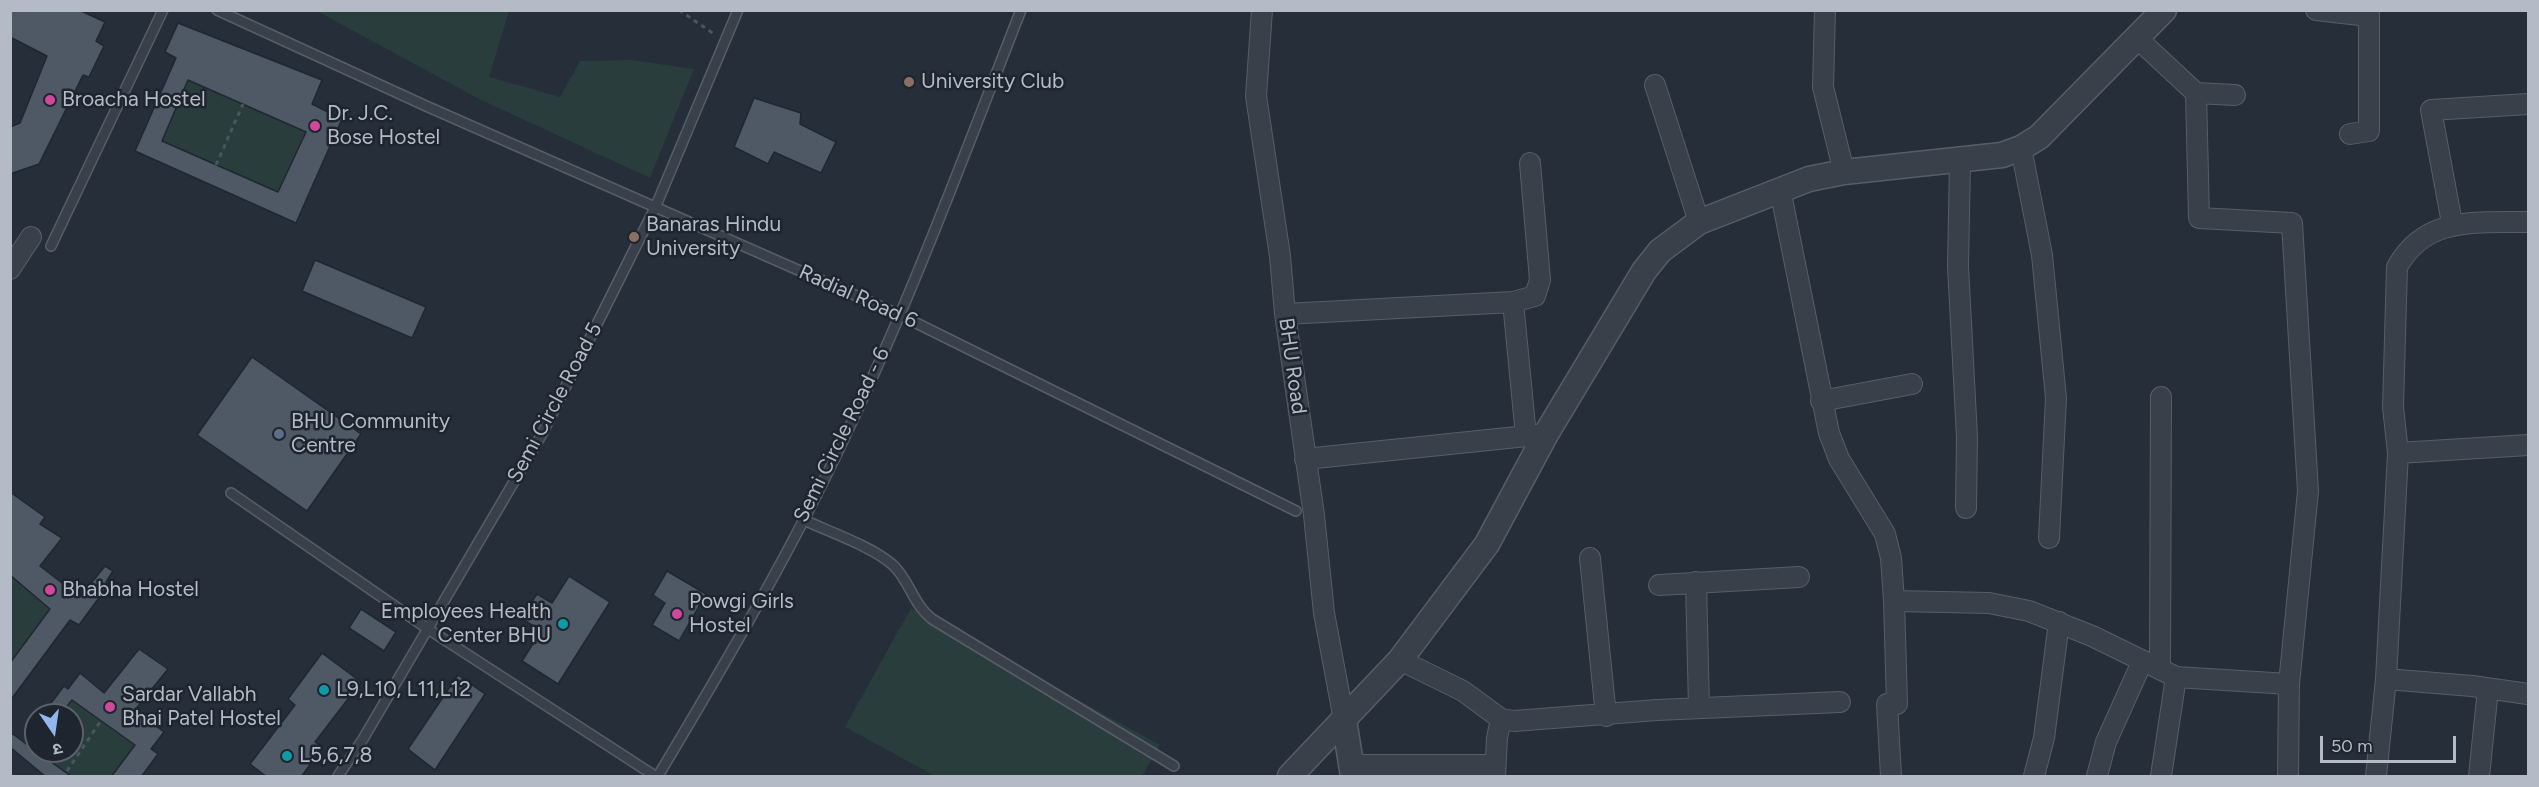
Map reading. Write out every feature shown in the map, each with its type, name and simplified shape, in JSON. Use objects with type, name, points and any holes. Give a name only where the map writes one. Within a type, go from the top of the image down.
[{"type":"street","name":"BHU Road","points":[[1262,10],[1256,96],[1280,256],[1285,314],[1324,613],[1344,720]]},
{"type":"street","points":[[1825,10],[1823,87],[1844,172]]},
{"type":"street","points":[[1290,777],[1400,660],[1487,544],[1536,435],[1644,271],[1660,251],[1699,222],[1809,179],[1844,172],[2002,155],[2021,148],[2039,137],[2138,39],[2164,10]]},
{"type":"street","points":[[2316,10],[2369,13],[2369,130],[2349,134]]},
{"type":"street","points":[[2138,39],[2196,93],[2235,95]]},
{"type":"street","points":[[1655,86],[1699,222]]},
{"type":"street","points":[[2196,93],[2199,218],[2292,223],[2308,491],[2289,684],[2288,777]]},
{"type":"street","points":[[2452,223],[2431,110],[2529,104]]},
{"type":"street","points":[[2021,148],[2042,255],[2056,399],[2049,538]]},
{"type":"street","points":[[1960,160],[1958,266],[1966,436],[1966,508]]},
{"type":"street","points":[[1285,314],[1513,302],[1535,296],[1540,280],[1530,163]]},
{"type":"street","points":[[1780,189],[1821,401],[1839,459],[1885,534],[1891,558],[1894,601],[1891,777]]},
{"type":"street","points":[[2376,777],[2386,679],[2398,453],[2393,407],[2397,267],[2404,253],[2419,240],[2452,223],[2529,222]]},
{"type":"street","points":[[10,269],[31,237]]},
{"type":"street","points":[[1513,302],[1536,435]]},
{"type":"street","points":[[1821,401],[1912,384]]},
{"type":"street","points":[[2161,397],[2161,777]]},
{"type":"street","points":[[1305,459],[1536,435]]},
{"type":"street","points":[[2398,453],[2529,445]]},
{"type":"street","points":[[1590,558],[1606,716]]},
{"type":"street","points":[[1659,585],[1799,577]]},
{"type":"street","points":[[1695,582],[1699,708]]},
{"type":"street","points":[[1894,601],[1989,603],[2029,611],[2059,622],[2160,669],[2289,684]]},
{"type":"street","points":[[2034,777],[2044,738],[2059,622]]},
{"type":"street","points":[[1400,660],[1464,691],[1501,719],[1514,721],[1699,708],[1840,702]]},
{"type":"street","points":[[2097,777],[2106,742],[2160,669]]},
{"type":"street","points":[[2386,679],[2529,694]]},
{"type":"street","points":[[2479,777],[2488,689]]},
{"type":"street","points":[[1344,720],[1352,771],[1494,771],[1501,719]]},
{"type":"lane","points":[[51,246],[163,10]]},
{"type":"lane","name":"Radial Road 6","points":[[217,10],[655,208],[900,315],[1296,511]]},
{"type":"lane","name":"Semi Circle Road 5","points":[[338,777],[363,739],[542,434],[655,208],[738,10]]},
{"type":"lane","name":"Semi Circle Road - 6","points":[[656,777],[735,648],[849,428],[900,315],[1021,10]]},
{"type":"lane","points":[[231,494],[428,629],[656,777]]},
{"type":"lane","points":[[802,519],[882,556],[895,567],[920,610],[932,619],[1174,766]]},
{"type":"path","points":[[679,10],[726,42]]},
{"type":"path","points":[[216,165],[243,104]]},
{"type":"path","points":[[67,771],[102,719]]},
{"type":"shaded area","points":[[317,11],[509,11],[489,77],[560,97],[580,61],[631,60],[694,69],[650,178],[477,98]]},
{"type":"shaded area","points":[[188,80],[306,132],[278,192],[162,141]]},
{"type":"shaded area","points":[[11,575],[50,609],[11,663]]},
{"type":"shaded area","points":[[911,608],[1160,745],[1142,776],[935,776],[845,727]]},
{"type":"shaded area","points":[[84,709],[135,745],[111,776],[72,776],[54,763],[84,763]]},
{"type":"building","name":"Broacha Hostel","points":[[10,10],[79,10],[105,22],[96,41],[104,46],[89,77],[83,75],[39,164],[10,174],[10,127],[20,123],[47,56],[10,37]]},
{"type":"building","name":"Dr. J.C. Bose Hostel","points":[[178,23],[322,80],[312,104],[342,119],[296,223],[135,151],[176,58],[165,52]],"holes":[[[188,80],[306,132],[278,192],[162,141]]]},
{"type":"building","points":[[754,98],[801,113],[800,124],[836,142],[821,173],[774,152],[768,164],[734,147]]},
{"type":"building","points":[[315,260],[426,307],[412,338],[302,291]]},
{"type":"building","name":"BHU Community Centre","points":[[252,357],[361,434],[307,511],[197,435]]},
{"type":"building","name":"Bhabha Hostel","points":[[10,492],[45,517],[40,524],[62,538],[40,566],[80,597],[105,566],[113,571],[106,582],[109,584],[79,625],[70,620],[10,701],[10,663],[50,609],[10,575]]},
{"type":"building","name":"Powgi Girls Hostel","points":[[667,571],[706,594],[679,641],[652,625],[665,603],[653,595]]},
{"type":"building","name":"Employees Health Center BHU","points":[[569,576],[610,602],[558,684],[522,661],[541,631],[521,618],[537,594],[552,603]]},
{"type":"building","points":[[361,609],[396,632],[384,651],[349,628]]},
{"type":"building","name":"Sardar Vallabh Bhai Patel Hostel","points":[[139,649],[168,669],[135,710],[164,732],[151,749],[158,754],[141,777],[111,777],[135,745],[84,709],[84,703],[76,703],[72,700],[70,703],[51,703],[64,686],[68,689],[80,673],[104,693]]},
{"type":"building","points":[[322,653],[361,682],[315,742],[323,747],[301,777],[267,777],[250,764],[295,705],[288,699]]},
{"type":"building","points":[[458,675],[485,694],[435,770],[408,749]]},
{"type":"building","points":[[10,732],[24,742],[24,759],[10,747]]},
{"type":"building","points":[[29,763],[53,763],[72,777],[46,777]]},
{"type":"place","name":"University Club","points":[[909,82]]},
{"type":"place","name":"Broacha Hostel","points":[[50,100]]},
{"type":"place","name":"Dr. J.C. Bose Hostel","points":[[315,126]]},
{"type":"place","name":"Banaras Hindu University","points":[[634,237]]},
{"type":"place","name":"BHU Community Centre","points":[[279,434]]},
{"type":"place","name":"Bhabha Hostel","points":[[50,590]]},
{"type":"place","name":"Powgi Girls Hostel","points":[[677,614]]},
{"type":"place","name":"Employees Health Center BHU","points":[[563,624]]},
{"type":"place","name":"L9,L10, L11,L12","points":[[324,690]]},
{"type":"place","name":"Sardar Vallabh Bhai Patel Hostel","points":[[110,707]]},
{"type":"place","name":"L5,6,7,8","points":[[287,756]]}]
